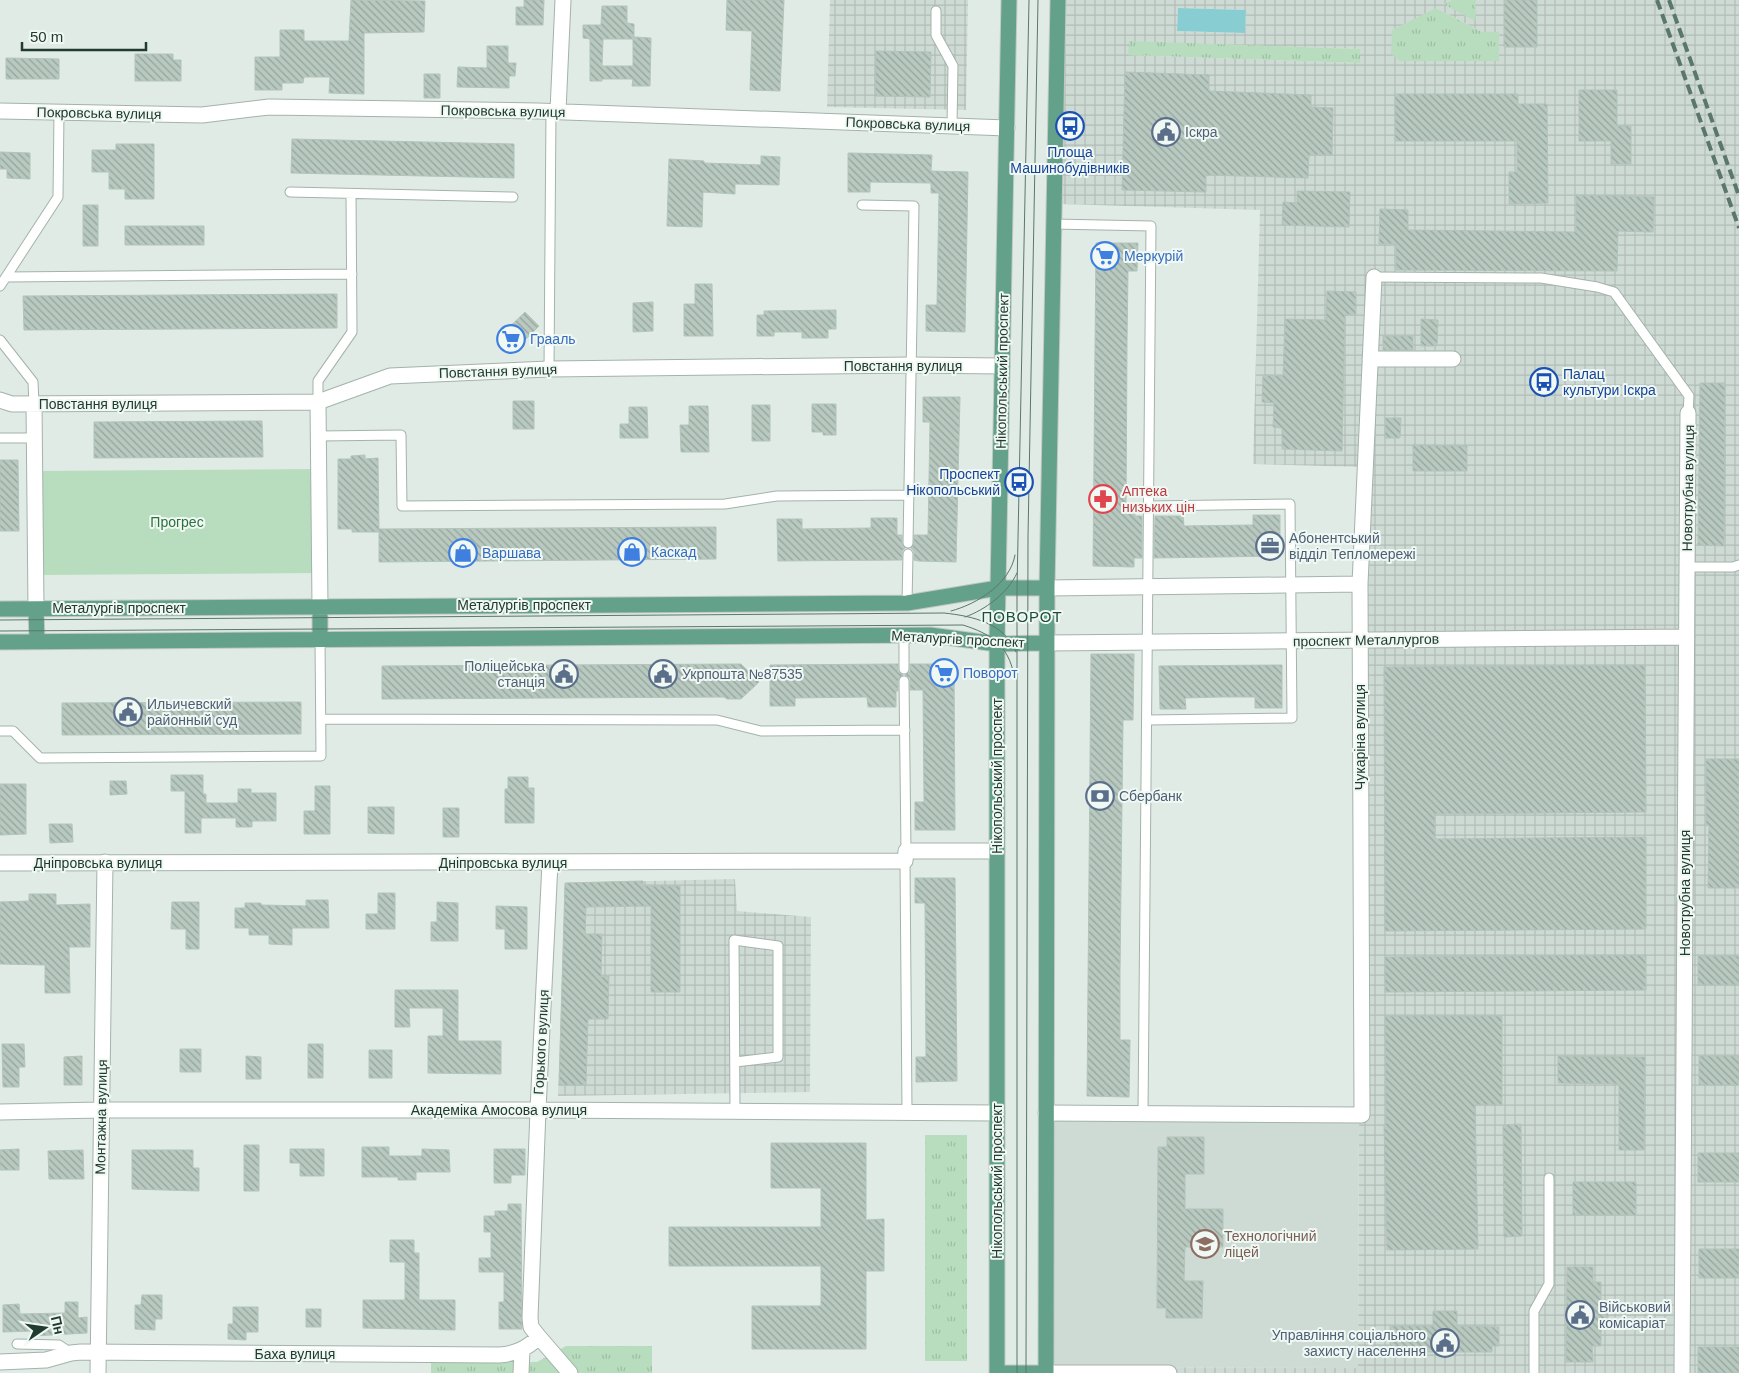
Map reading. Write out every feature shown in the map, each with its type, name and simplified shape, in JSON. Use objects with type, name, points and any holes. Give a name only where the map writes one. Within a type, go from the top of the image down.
[{"type":"main road","name":"Нікопольський проспект","points":[[997,1373],[997,644],[1009,0]]},
{"type":"main road","points":[[997,1373],[1046,1373],[1046,588],[1058,0]]},
{"type":"main road","name":"Металургів проспект","points":[[0,609],[907,602],[998,588],[1046,588]]},
{"type":"main road","points":[[320,607],[320,639]]},
{"type":"main road","points":[[36,609],[36,641]]},
{"type":"main road","name":"Металургів проспект","points":[[0,642],[938,635],[997,644],[1046,643]]},
{"type":"street","points":[[555,111],[563,0]]},
{"type":"street","name":"Покровська вулиця","points":[[0,111],[202,115],[270,108],[555,111],[1007,128]]},
{"type":"street","name":"Чукаріна вулиця","points":[[1143,1114],[1362,1115],[1359,640],[1374,277]]},
{"type":"street","points":[[1370,359],[1453,359]]},
{"type":"street","name":"Повстання вулиця","points":[[0,400],[12,404],[318,402],[390,376],[549,368],[1002,366]]},
{"type":"street","points":[[318,402],[320,607]]},
{"type":"street","points":[[34,404],[36,609]]},
{"type":"street","name":"Новотрубна вулиця","points":[[1682,1373],[1688,413]]},
{"type":"street","points":[[1046,588],[1360,584]]},
{"type":"street","name":"проспект Металлургов","points":[[1046,643],[1686,637]]},
{"type":"street","name":"Дніпровська вулиця","points":[[0,863],[550,863],[906,856],[997,851]]},
{"type":"street","name":"Монтажна вулиця","points":[[98,1373],[105,862]]},
{"type":"street","name":"Горького вулиця","points":[[539,1337],[531,1327],[530,1318],[550,863]]},
{"type":"street","name":"Академіка Амосова вулиця","points":[[0,1112],[101,1110],[538,1110],[997,1113]]},
{"type":"street","points":[[1046,1113],[1143,1114]]},
{"type":"street","points":[[539,1337],[570,1373]]},
{"type":"street","name":"Баха вулиця","points":[[0,1362],[46,1360],[71,1353],[510,1355],[522,1350],[539,1337]]},
{"type":"street","points":[[522,1350],[522,1373]]},
{"type":"street","points":[[1046,1373],[1169,1373]]},
{"type":"lane","points":[[936,11],[936,35],[953,66],[952,126]]},
{"type":"lane","points":[[549,368],[555,111]]},
{"type":"lane","points":[[0,286],[58,197],[59,112]]},
{"type":"lane","points":[[290,192],[513,198]]},
{"type":"lane","points":[[318,402],[318,381],[352,332],[351,194]]},
{"type":"lane","points":[[862,205],[914,206],[908,542]]},
{"type":"lane","points":[[1053,224],[1151,226],[1143,1114]]},
{"type":"lane","points":[[6,277],[352,274]]},
{"type":"lane","points":[[1374,277],[1541,278],[1597,287],[1614,292],[1689,396],[1688,413]]},
{"type":"lane","points":[[0,340],[33,382],[34,404]]},
{"type":"lane","points":[[319,436],[401,435],[402,506],[725,504],[777,496],[909,495]]},
{"type":"lane","points":[[0,438],[34,438]]},
{"type":"lane","points":[[1148,720],[1292,718],[1290,504],[1149,506]]},
{"type":"lane","points":[[907,602],[908,554]]},
{"type":"lane","points":[[1687,567],[1733,567],[1739,565]]},
{"type":"lane","points":[[904,635],[904,669]]},
{"type":"lane","points":[[0,731],[13,730],[40,758],[321,756],[320,639]]},
{"type":"lane","points":[[904,681],[907,1112]]},
{"type":"lane","points":[[321,719],[717,720],[761,731],[905,730]]},
{"type":"lane","points":[[735,1062],[778,1057],[778,946],[734,940],[735,1111]]},
{"type":"lane","points":[[1534,1373],[1534,1310],[1549,1284],[1549,1178]]},
{"type":"lane","points":[[18,1344],[59,1345],[71,1353]]},
{"type":"shaded area","points":[[830,0],[968,0],[966,110],[827,107]]},
{"type":"shaded area","points":[[1064,0],[1452,0],[1444,4],[1475,20],[1476,0],[1739,0],[1739,1373],[1052,1373],[1052,1367],[1358,1368],[1362,467],[1253,464],[1260,210],[1060,204]],"holes":[[[1178,8],[1246,10],[1245,33],[1177,31]],[[1436,8],[1482,32],[1499,32],[1400,61]],[[1129,42],[1360,49],[1360,63],[1129,55]]]},
{"type":"shaded area","points":[[735,879],[737,911],[811,917],[810,1092],[558,1096],[565,883]]},
{"type":"shaded area","name":"Технологічний ліцей","points":[[1052,1119],[1359,1121],[1358,1368],[1052,1367]]},
{"type":"green space","points":[[1452,0],[1476,0],[1475,21],[1443,4]]},
{"type":"green space","points":[[1436,8],[1482,32],[1499,32],[1499,61],[1400,61],[1391,54],[1392,30]]},
{"type":"green space","points":[[1129,41],[1360,49],[1360,63],[1128,55]]},
{"type":"green space","name":"Прогрес","points":[[316,469],[316,573],[39,575],[37,471]]},
{"type":"green space","points":[[925,1135],[967,1135],[967,1361],[925,1361]]},
{"type":"green space","points":[[566,1346],[652,1346],[652,1373],[431,1373],[431,1363],[537,1362]]},
{"type":"water","points":[[1178,8],[1246,10],[1245,33],[1177,31]]},
{"type":"building","points":[[351,0],[425,1],[424,32],[364,33],[364,94],[329,93],[330,77],[304,77],[303,83],[282,83],[282,90],[255,90],[255,57],[280,57],[280,30],[304,30],[304,41],[349,41]]},
{"type":"building","points":[[524,0],[544,0],[543,25],[516,25],[516,7],[524,7]]},
{"type":"building","points":[[727,0],[784,0],[780,91],[750,90],[752,31],[726,30]]},
{"type":"building","points":[[1504,0],[1537,0],[1537,47],[1504,47]]},
{"type":"building","points":[[602,6],[627,6],[627,23],[634,24],[634,37],[651,38],[650,86],[632,86],[633,79],[590,81],[590,39],[583,38],[583,25],[601,25]],"holes":[[[603,39],[633,39],[633,66],[602,66]]]},
{"type":"building","points":[[487,46],[508,46],[508,63],[516,63],[515,76],[509,76],[509,88],[457,87],[458,67],[487,68]]},
{"type":"building","points":[[876,51],[931,52],[930,97],[875,96]]},
{"type":"building","points":[[135,54],[173,54],[173,60],[181,60],[181,81],[135,81]]},
{"type":"building","points":[[6,58],[59,59],[59,79],[6,79]]},
{"type":"building","points":[[1125,72],[1209,75],[1209,91],[1311,95],[1311,107],[1333,108],[1332,155],[1309,155],[1308,178],[1206,175],[1206,192],[1122,190]]},
{"type":"building","points":[[424,74],[440,74],[440,98],[424,98]]},
{"type":"building","points":[[1579,90],[1617,90],[1617,126],[1631,126],[1631,164],[1611,164],[1611,141],[1579,141]]},
{"type":"building","points":[[1395,94],[1518,94],[1518,104],[1547,104],[1548,203],[1509,204],[1509,172],[1517,172],[1517,141],[1395,141]]},
{"type":"building","points":[[292,139],[514,144],[514,178],[291,173]]},
{"type":"building","points":[[116,144],[154,144],[154,199],[125,199],[125,189],[109,189],[109,172],[92,172],[92,150],[116,150]]},
{"type":"building","points":[[0,152],[30,153],[30,179],[7,178],[7,169],[0,169]]},
{"type":"building","points":[[848,153],[932,155],[931,171],[968,172],[965,332],[926,331],[926,305],[937,305],[939,193],[931,193],[931,183],[870,182],[870,192],[848,192]]},
{"type":"building","points":[[761,156],[780,157],[779,185],[735,184],[735,194],[703,192],[702,227],[667,226],[669,159],[704,161],[704,163],[761,165]]},
{"type":"building","points":[[1297,191],[1350,192],[1349,227],[1282,225],[1283,202],[1297,203]]},
{"type":"building","points":[[1576,195],[1654,197],[1653,232],[1618,231],[1617,271],[1396,270],[1396,244],[1379,244],[1380,209],[1408,210],[1408,230],[1576,232]]},
{"type":"building","points":[[83,205],[98,205],[98,246],[83,246]]},
{"type":"building","points":[[125,226],[204,226],[204,245],[125,245]]},
{"type":"building","points":[[1096,243],[1138,243],[1137,271],[1128,271],[1127,342],[1126,508],[1135,508],[1135,516],[1142,516],[1142,558],[1134,558],[1134,567],[1093,566]]},
{"type":"building","points":[[695,284],[712,284],[713,336],[684,336],[684,304],[695,304]]},
{"type":"building","points":[[1327,291],[1356,292],[1356,315],[1345,314],[1342,451],[1282,449],[1282,428],[1273,427],[1274,403],[1262,402],[1263,375],[1283,376],[1285,319],[1326,320]]},
{"type":"building","points":[[337,294],[337,328],[24,330],[23,296]]},
{"type":"building","points":[[653,302],[653,331],[633,332],[633,303]]},
{"type":"building","points":[[836,310],[836,329],[828,329],[828,338],[802,338],[802,332],[774,332],[774,336],[757,336],[757,315],[764,315],[764,311]]},
{"type":"building","points":[[525,312],[539,326],[512,353],[498,338]]},
{"type":"building","points":[[1421,319],[1438,320],[1437,346],[1421,346]]},
{"type":"building","points":[[1383,336],[1413,336],[1413,350],[1383,350]]},
{"type":"building","points":[[1700,383],[1725,383],[1724,546],[1698,545]]},
{"type":"building","points":[[923,397],[960,397],[956,562],[914,560],[914,551],[911,548],[914,544],[914,535],[928,535],[930,422],[923,422]]},
{"type":"building","points":[[513,401],[534,401],[534,429],[513,429]]},
{"type":"building","points":[[812,404],[836,404],[836,435],[823,435],[823,432],[812,432]]},
{"type":"building","points":[[752,405],[770,405],[770,441],[752,441]]},
{"type":"building","points":[[689,406],[708,406],[709,452],[681,452],[680,425],[689,425]]},
{"type":"building","points":[[629,407],[647,407],[648,438],[620,438],[620,424],[629,424]]},
{"type":"building","points":[[1385,418],[1401,418],[1400,438],[1385,438]]},
{"type":"building","points":[[262,421],[263,457],[94,458],[94,422]]},
{"type":"building","points":[[1413,445],[1467,446],[1467,471],[1413,471]]},
{"type":"building","points":[[365,455],[365,459],[378,458],[379,529],[716,527],[716,559],[379,562],[379,532],[352,532],[352,529],[338,529],[338,459],[351,459],[351,456]]},
{"type":"building","points":[[0,460],[18,460],[19,531],[0,531]]},
{"type":"building","points":[[1253,515],[1280,515],[1280,556],[1154,558],[1155,516],[1183,516],[1184,526],[1253,525]]},
{"type":"building","points":[[871,518],[897,518],[897,535],[902,535],[902,543],[905,548],[902,551],[902,560],[778,561],[777,519],[802,519],[802,529],[871,528]]},
{"type":"building","points":[[1091,654],[1134,654],[1133,720],[1123,720],[1120,972],[1120,1040],[1130,1040],[1129,1097],[1087,1096]]},
{"type":"building","points":[[741,664],[759,682],[741,699],[727,699],[724,697],[382,699],[382,666]]},
{"type":"building","points":[[898,664],[898,672],[903,675],[898,681],[896,707],[868,707],[867,697],[795,698],[795,706],[770,706],[770,665]]},
{"type":"building","points":[[910,664],[954,664],[955,830],[915,830],[915,802],[924,802],[923,690],[910,690],[910,678],[905,675],[910,672]]},
{"type":"building","points":[[1282,665],[1282,708],[1255,708],[1255,697],[1220,697],[1185,698],[1186,709],[1160,709],[1159,666]]},
{"type":"building","points":[[1645,665],[1646,812],[1435,814],[1435,839],[1646,837],[1646,929],[1385,931],[1384,667]]},
{"type":"building","points":[[301,702],[301,734],[62,735],[62,703]]},
{"type":"building","points":[[1706,759],[1739,759],[1739,888],[1708,888],[1709,825],[1706,825]]},
{"type":"building","points":[[171,775],[203,775],[203,794],[206,794],[206,803],[238,803],[238,789],[251,789],[251,793],[276,793],[276,821],[252,821],[252,827],[236,827],[236,818],[201,818],[201,833],[185,833],[185,791],[171,791]]},
{"type":"building","points":[[508,777],[528,777],[528,788],[534,788],[534,823],[505,823],[505,789],[508,789]]},
{"type":"building","points":[[110,781],[126,781],[127,794],[110,795]]},
{"type":"building","points":[[0,784],[26,784],[26,834],[0,835]]},
{"type":"building","points":[[315,786],[330,786],[330,834],[304,834],[304,811],[315,811]]},
{"type":"building","points":[[368,807],[394,807],[394,834],[368,833]]},
{"type":"building","points":[[443,808],[459,808],[459,837],[443,837]]},
{"type":"building","points":[[49,824],[72,824],[73,842],[50,843]]},
{"type":"building","points":[[915,878],[955,878],[957,1081],[916,1082],[916,1057],[926,1057],[925,903],[915,903]]},
{"type":"building","points":[[643,881],[643,886],[680,886],[680,992],[651,992],[651,906],[586,907],[585,934],[602,934],[601,977],[609,976],[608,1019],[588,1019],[586,1085],[559,1085],[565,883]]},
{"type":"building","points":[[378,893],[395,893],[395,929],[366,929],[366,914],[378,914]]},
{"type":"building","points":[[29,894],[56,894],[56,905],[90,904],[90,947],[69,947],[70,993],[45,993],[45,965],[0,964],[0,902],[29,901]]},
{"type":"building","points":[[306,900],[328,900],[329,928],[292,928],[292,945],[269,944],[269,935],[249,935],[249,928],[235,928],[235,908],[245,908],[245,903],[306,906]]},
{"type":"building","points":[[172,902],[199,902],[199,949],[186,949],[186,929],[171,929]]},
{"type":"building","points":[[437,902],[458,903],[458,941],[431,941],[431,922],[437,922]]},
{"type":"building","points":[[496,906],[527,907],[527,949],[505,949],[505,929],[496,929]]},
{"type":"building","points":[[1646,955],[1646,990],[1385,992],[1385,957]]},
{"type":"building","points":[[1698,956],[1739,956],[1739,985],[1698,985]]},
{"type":"building","points":[[395,990],[458,990],[458,1041],[501,1041],[501,1074],[428,1073],[428,1036],[443,1036],[443,1008],[409,1008],[410,1027],[395,1027]]},
{"type":"building","points":[[1385,1016],[1502,1016],[1502,1105],[1475,1105],[1478,1249],[1387,1250],[1384,1124],[1386,1124]]},
{"type":"building","points":[[2,1044],[24,1044],[25,1067],[19,1067],[19,1087],[3,1087]]},
{"type":"building","points":[[308,1044],[323,1044],[323,1078],[308,1078]]},
{"type":"building","points":[[180,1049],[201,1049],[201,1072],[180,1072]]},
{"type":"building","points":[[369,1050],[392,1050],[392,1078],[369,1078]]},
{"type":"building","points":[[82,1056],[82,1085],[64,1085],[64,1057]]},
{"type":"building","points":[[246,1056],[261,1057],[261,1079],[246,1079]]},
{"type":"building","points":[[1558,1056],[1645,1057],[1644,1150],[1619,1150],[1619,1084],[1558,1083]]},
{"type":"building","points":[[1699,1056],[1739,1056],[1739,1085],[1699,1085]]},
{"type":"building","points":[[1521,1124],[1522,1236],[1504,1237],[1503,1125]]},
{"type":"building","points":[[1167,1137],[1204,1137],[1204,1174],[1185,1174],[1185,1209],[1223,1209],[1223,1247],[1185,1247],[1184,1281],[1203,1281],[1202,1318],[1166,1318],[1166,1308],[1157,1308],[1158,1147],[1167,1147]]},
{"type":"building","points":[[771,1143],[866,1143],[866,1220],[884,1219],[884,1271],[866,1271],[866,1349],[752,1349],[752,1306],[821,1306],[821,1266],[669,1266],[669,1227],[821,1227],[821,1188],[771,1188]]},
{"type":"building","points":[[244,1145],[259,1145],[259,1191],[244,1191]]},
{"type":"building","points":[[362,1147],[389,1147],[389,1156],[422,1156],[422,1149],[449,1150],[450,1172],[416,1172],[416,1180],[398,1180],[398,1177],[362,1177]]},
{"type":"building","points":[[19,1149],[19,1170],[0,1170],[0,1150]]},
{"type":"building","points":[[290,1149],[324,1149],[324,1176],[300,1176],[300,1163],[290,1163]]},
{"type":"building","points":[[494,1149],[525,1149],[525,1175],[511,1175],[511,1183],[494,1183]]},
{"type":"building","points":[[83,1150],[84,1179],[49,1179],[48,1151]]},
{"type":"building","points":[[132,1150],[193,1150],[193,1168],[199,1168],[199,1191],[132,1189]]},
{"type":"building","points":[[1698,1153],[1739,1153],[1739,1182],[1698,1182]]},
{"type":"building","points":[[1573,1182],[1636,1182],[1636,1215],[1573,1215]]},
{"type":"building","points":[[508,1204],[521,1204],[522,1329],[499,1329],[499,1302],[504,1302],[504,1272],[479,1272],[479,1258],[491,1258],[491,1232],[484,1232],[484,1216],[495,1216],[495,1211],[508,1211]]},
{"type":"building","points":[[390,1240],[414,1240],[414,1253],[419,1253],[419,1300],[455,1300],[455,1330],[363,1328],[363,1300],[405,1300],[405,1262],[390,1262]]},
{"type":"building","points":[[1699,1249],[1739,1249],[1739,1278],[1699,1278]]},
{"type":"building","points":[[1567,1267],[1593,1267],[1593,1282],[1601,1282],[1601,1305],[1608,1305],[1608,1327],[1601,1327],[1601,1346],[1592,1346],[1593,1362],[1566,1362]]},
{"type":"building","points":[[142,1295],[162,1295],[162,1319],[155,1319],[155,1330],[135,1329],[135,1305],[141,1305]]},
{"type":"building","points":[[65,1302],[78,1302],[78,1318],[87,1317],[87,1333],[33,1336],[33,1331],[3,1332],[3,1305],[19,1304],[20,1314],[65,1313]]},
{"type":"building","points":[[233,1307],[258,1307],[258,1332],[246,1332],[246,1340],[228,1339],[228,1324],[233,1324]]},
{"type":"building","points":[[306,1309],[321,1309],[321,1327],[306,1327]]},
{"type":"building","points":[[1433,1311],[1457,1311],[1457,1326],[1499,1327],[1499,1346],[1492,1346],[1492,1352],[1397,1352],[1397,1346],[1390,1346],[1390,1326],[1433,1326]]},
{"type":"building","points":[[1698,1347],[1739,1347],[1739,1373],[1698,1373]]},
{"type":"tram line","points":[[1017,1373],[1017,588],[1029,0]]},
{"type":"tram line","points":[[1026,1373],[1028,537],[1038,0]]},
{"type":"tram line","points":[[951,611],[961,608],[991,591],[1007,575],[1015,555]]},
{"type":"tram line","points":[[965,617],[995,600],[1008,587],[1017,573]]},
{"type":"tram line","points":[[0,620],[944,613],[966,616],[996,628],[1011,642],[1016,652]]},
{"type":"tram line","points":[[0,631],[963,625],[982,632],[997,642],[1003,648],[1014,675]]},
{"type":"railway","points":[[1657,0],[1739,228]]},
{"type":"railway","points":[[1669,0],[1739,196]]},
{"type":"place","name":"Площа Машинобудівників","points":[[1070,126]]},
{"type":"place","name":"Іскра","points":[[1166,132]]},
{"type":"place","name":"Меркурій","points":[[1105,256]]},
{"type":"place","name":"Грааль","points":[[511,339]]},
{"type":"place","name":"Палац культури Іскра","points":[[1544,382]]},
{"type":"place","name":"Проспект Нікопольський","points":[[1019,482]]},
{"type":"place","name":"Аптека низьких цін","points":[[1103,499]]},
{"type":"place","name":"Абонентський відділ Тепломережі","points":[[1270,546]]},
{"type":"place","name":"Каскад","points":[[632,552]]},
{"type":"place","name":"Варшава","points":[[463,553]]},
{"type":"place","name":"Поворот","points":[[944,673]]},
{"type":"place","name":"Поліцейська станція","points":[[564,674]]},
{"type":"place","name":"Укрпошта №87535","points":[[663,674]]},
{"type":"place","name":"Ильичевский районный суд","points":[[128,712]]},
{"type":"place","name":"Сбербанк","points":[[1100,796]]},
{"type":"place","name":"Технологічний ліцей","points":[[1205,1244]]},
{"type":"place","name":"Військовий комісаріат","points":[[1580,1315]]},
{"type":"place","name":"Управління соціального захисту населення","points":[[1445,1343]]},
{"type":"district","name":"ПОВОРОТ","points":[[1022,616]]}]
